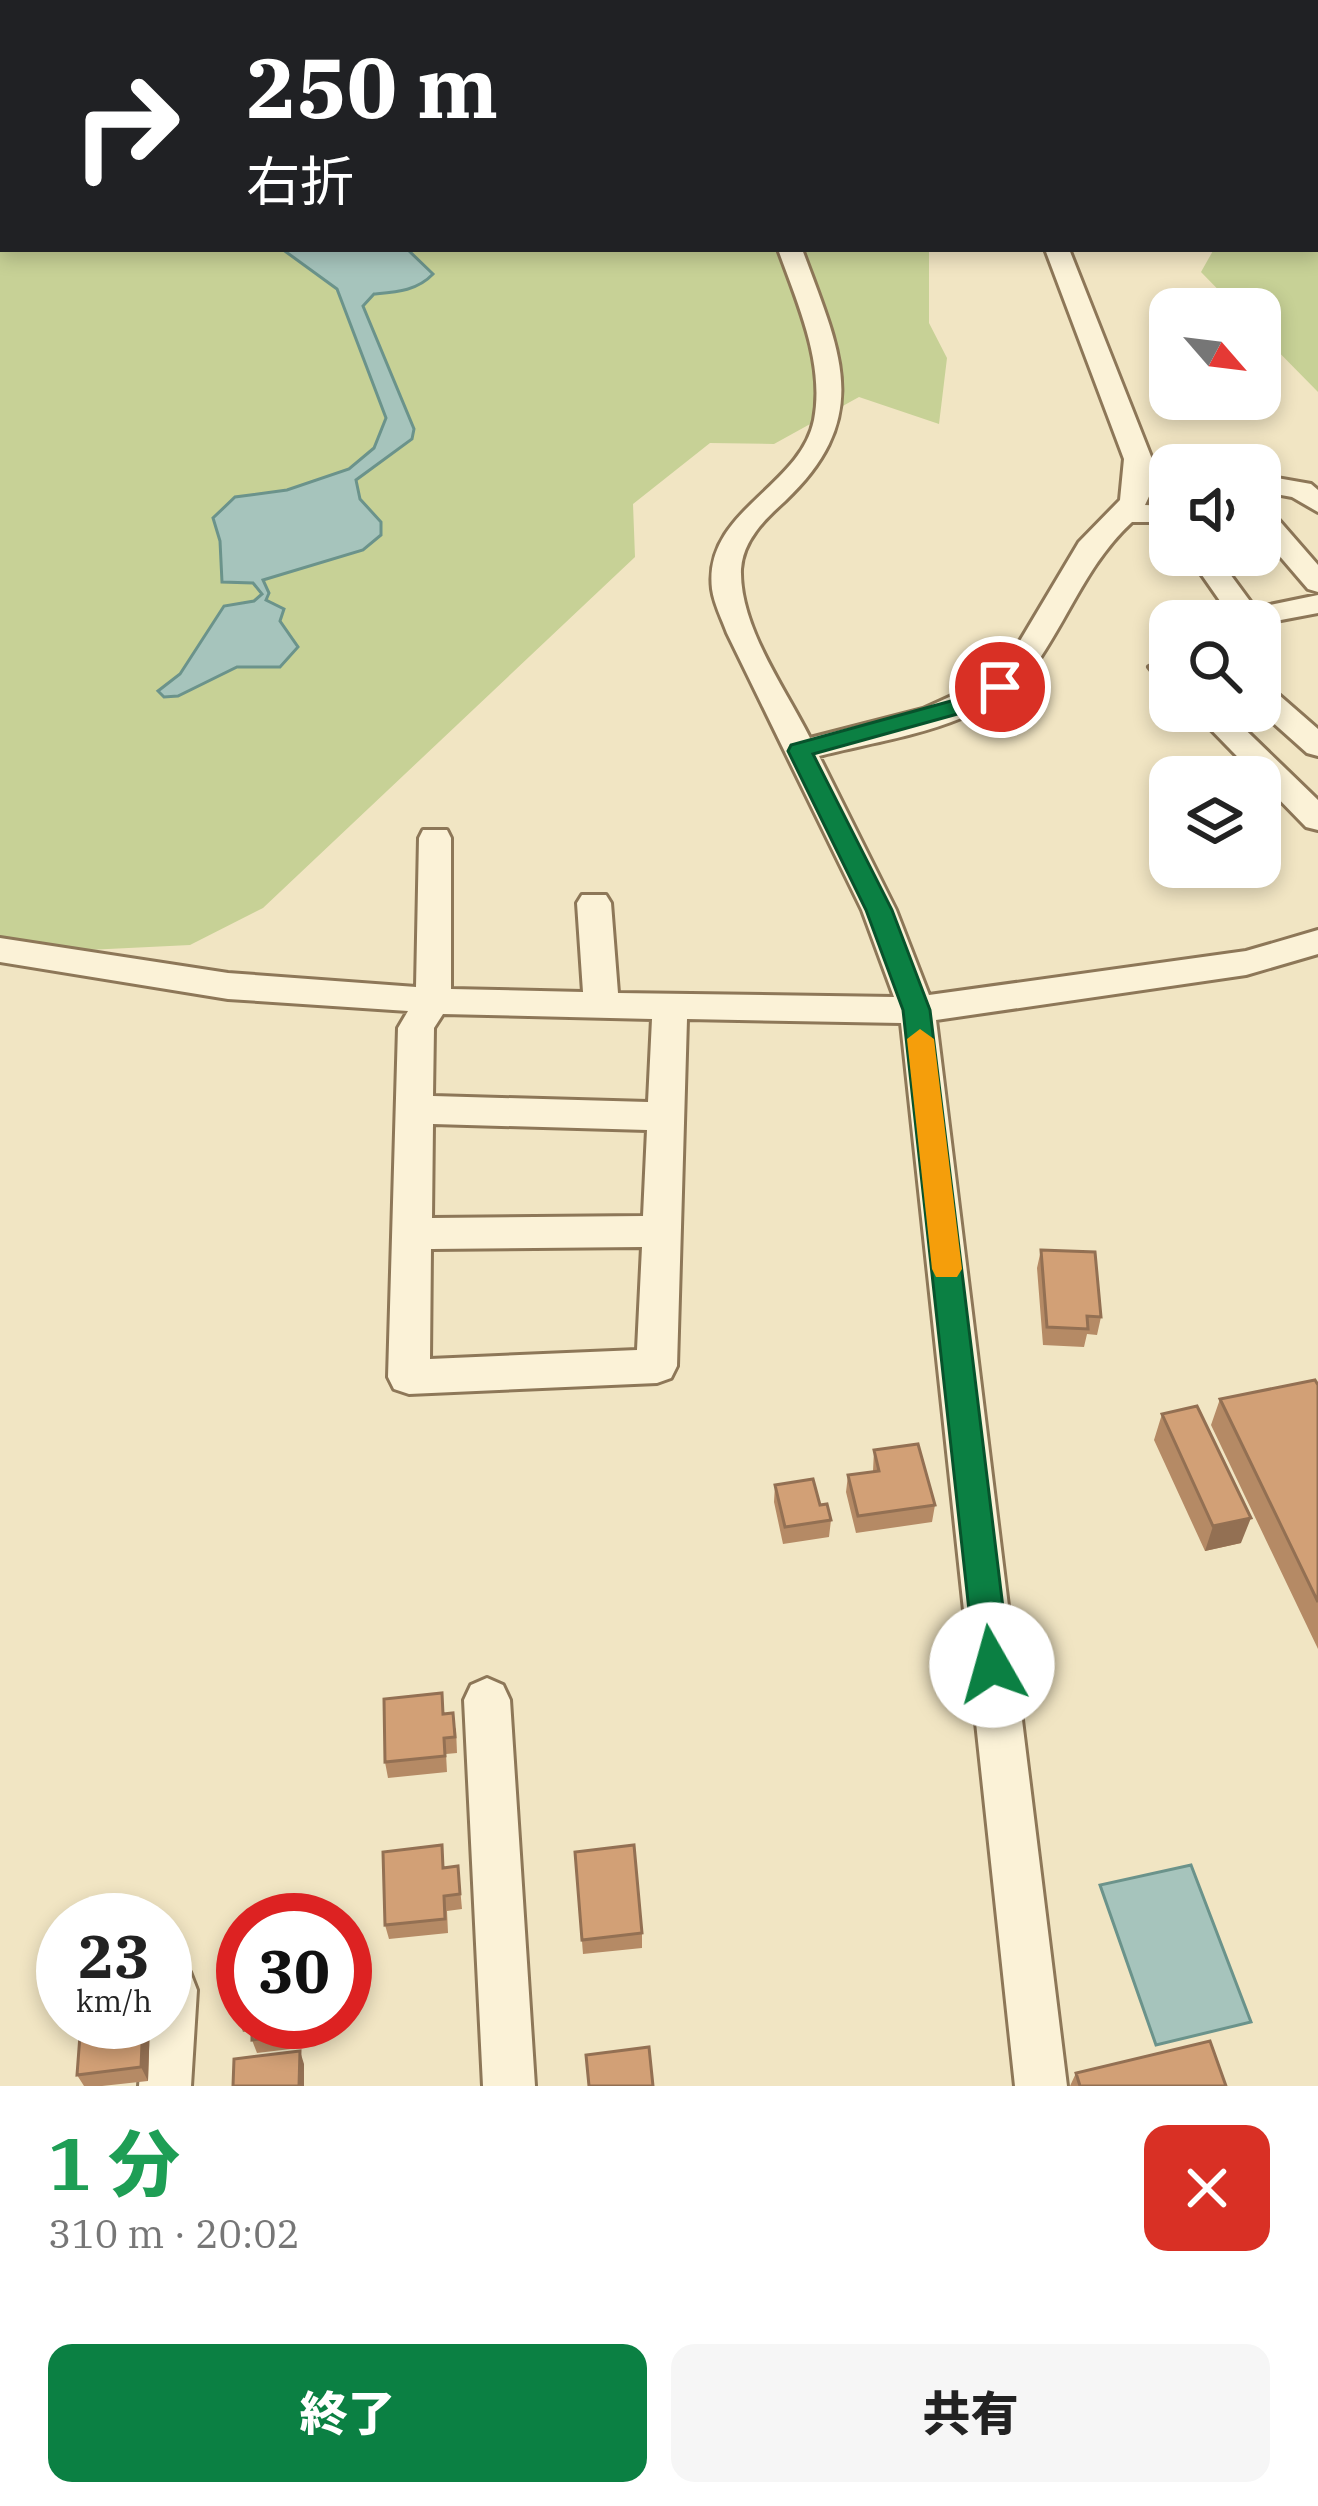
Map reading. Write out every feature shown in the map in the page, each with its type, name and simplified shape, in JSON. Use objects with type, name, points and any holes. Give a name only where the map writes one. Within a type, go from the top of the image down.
[{"type":"street","points":[[791,252],[824,338],[828,419],[814,459],[758,507],[729,549],[727,587],[742,634],[879,910],[917,1010],[1041,2086]]},
{"type":"street","points":[[1058,252],[1138,459],[1149,473]]},
{"type":"street","points":[[1281,487],[1301,490],[1318,504]]},
{"type":"street","points":[[800,751],[970,703],[1000,687],[1040,634],[1090,546],[1149,488]]},
{"type":"street","points":[[1125,513],[1149,514]]},
{"type":"street","points":[[1281,540],[1318,583]]},
{"type":"street","points":[[1217,576],[1247,618],[1318,604]]},
{"type":"street","points":[[1281,713],[1318,746]]},
{"type":"street","points":[[1229,732],[1318,819]]},
{"type":"street","points":[[435,838],[433,1000],[416,1028],[409,1377],[657,1366],[670,1004]]},
{"type":"street","points":[[594,903],[601,1004]]},
{"type":"street","points":[[0,950],[228,986],[433,1000],[917,1010],[1246,963],[1318,943]]},
{"type":"street","points":[[414,1109],[665,1117]]},
{"type":"street","points":[[412,1234],[662,1231]]},
{"type":"street","points":[[488,1700],[509,2086]]},
{"type":"street","points":[[165,2086],[168,2049]]},
{"type":"green space","points":[[0,252],[929,252],[929,323],[947,358],[939,424],[859,397],[774,444],[710,443],[633,504],[635,557],[263,908],[190,945],[67,951],[0,938]]},
{"type":"green space","points":[[1212,252],[1318,252],[1318,392],[1281,354],[1281,288],[1217,288],[1201,272]]},
{"type":"water","points":[[286,252],[410,252],[433,274],[413,287],[374,294],[363,306],[414,429],[412,439],[356,480],[360,499],[381,522],[381,535],[363,550],[263,580],[269,593],[266,600],[284,609],[280,621],[298,647],[280,667],[237,667],[178,696],[164,697],[158,691],[180,674],[224,606],[254,601],[262,594],[253,583],[222,582],[220,541],[213,518],[235,497],[287,490],[349,469],[374,448],[386,418],[337,289]]},
{"type":"water","points":[[1191,1865],[1251,2022],[1156,2045],[1100,1885]]},
{"type":"building","points":[[1041,1250],[1095,1252],[1101,1317],[1087,1316],[1088,1329],[1047,1327]]},
{"type":"building","points":[[1315,1380],[1318,1385],[1318,1602],[1220,1399]]},
{"type":"building","points":[[1197,1406],[1251,1518],[1213,1526],[1162,1414]]},
{"type":"building","points":[[918,1444],[935,1505],[858,1516],[848,1475],[879,1471],[874,1450]]},
{"type":"building","points":[[813,1479],[820,1505],[827,1504],[831,1520],[785,1527],[775,1485]]},
{"type":"building","points":[[442,1693],[443,1714],[453,1713],[455,1737],[444,1738],[445,1756],[385,1762],[384,1699]]},
{"type":"building","points":[[442,1845],[443,1868],[458,1866],[460,1894],[444,1896],[445,1919],[385,1925],[383,1852]]},
{"type":"building","points":[[634,1845],[642,1933],[582,1940],[575,1852]]},
{"type":"building","points":[[1210,2041],[1226,2086],[1080,2086],[1076,2073]]},
{"type":"building","points":[[649,2047],[653,2086],[589,2086],[586,2055]]},
{"type":"building","points":[[79,2049],[142,2049],[141,2067],[77,2075]]},
{"type":"building","points":[[300,2051],[299,2086],[233,2086],[234,2059]]},
{"type":"slow traffic","points":[[920,1039],[947,1269]]},
{"type":"route","points":[[992,1665],[917,1010],[879,910],[800,751],[970,703],[1000,687]]}]
